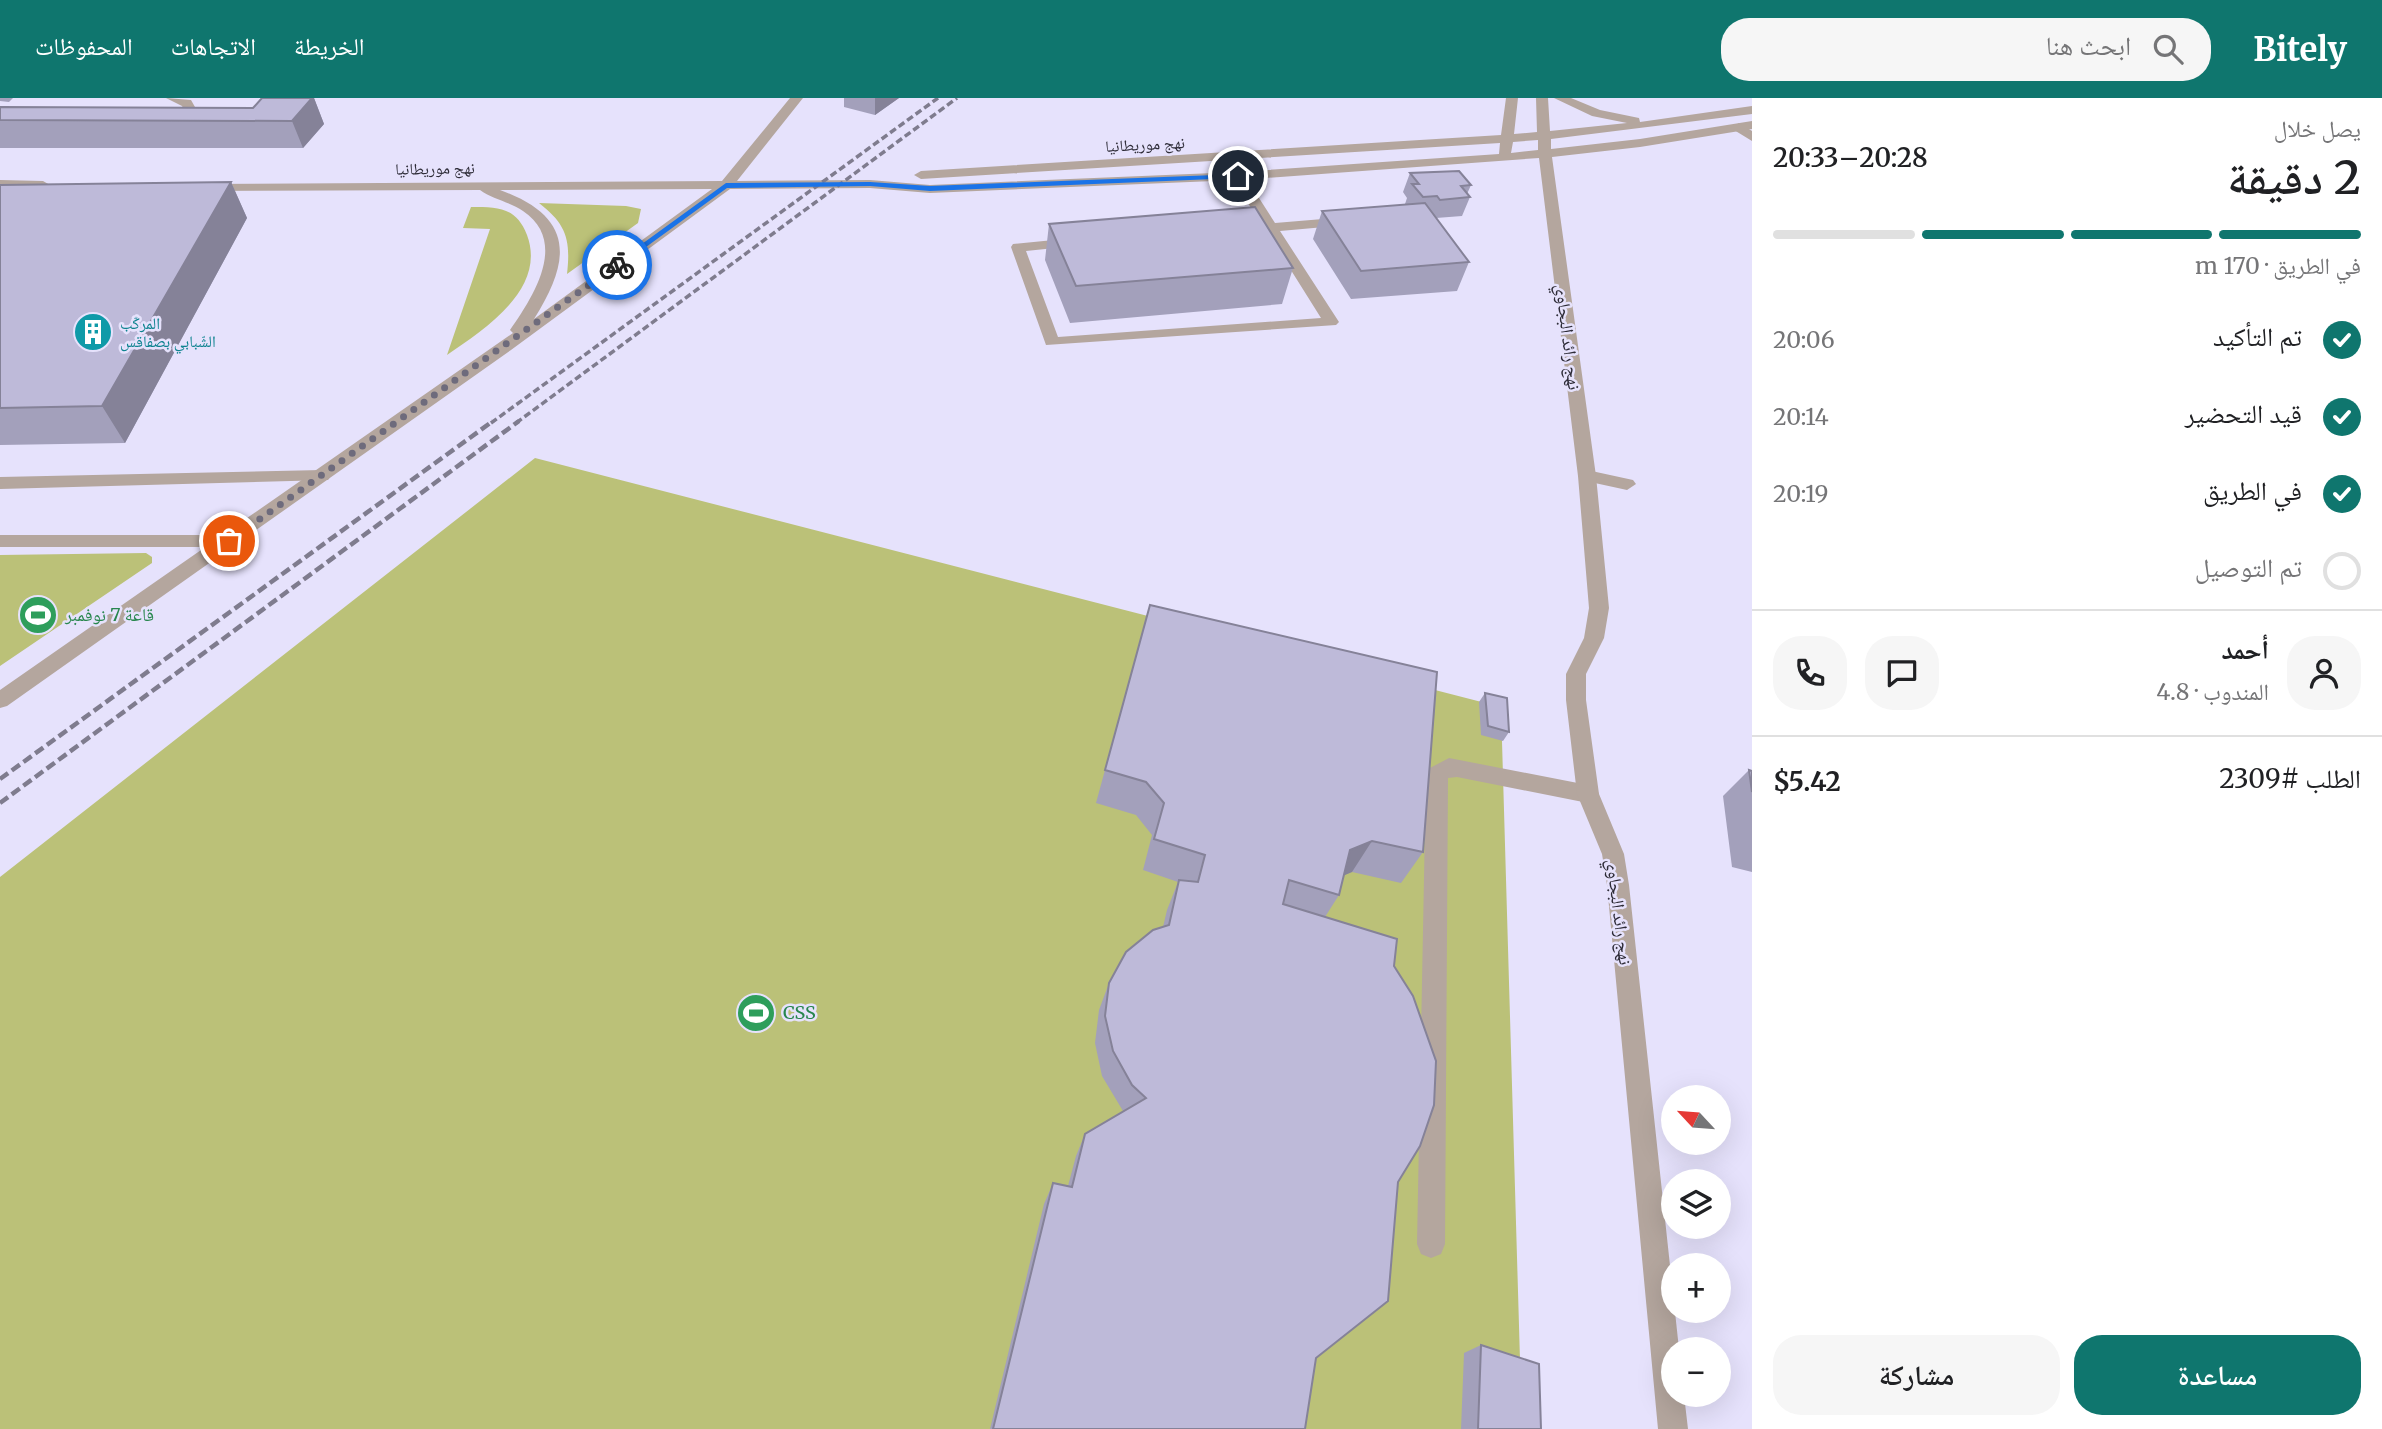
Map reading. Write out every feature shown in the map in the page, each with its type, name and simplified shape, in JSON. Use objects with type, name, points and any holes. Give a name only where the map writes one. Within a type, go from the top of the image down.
[{"type":"street","points":[[172,98],[187,103],[197,121]]},
{"type":"street","points":[[0,700],[322,476],[726,185],[797,98]]},
{"type":"street","points":[[1505,158],[1512,98]]},
{"type":"street","name":"نهج رائد البجاوي","points":[[1542,98],[1545,145],[1587,476],[1599,608],[1594,638],[1580,662],[1575,687],[1588,794],[1613,854],[1618,885],[1673,1426]]},
{"type":"street","points":[[1560,98],[1606,116],[1657,123]]},
{"type":"street","points":[[1545,145],[1657,123],[1752,110]]},
{"type":"street","points":[[1545,145],[1745,126],[1752,137]]},
{"type":"street","name":"نهج موريطانيا","points":[[870,184],[926,175],[1506,139],[1545,145]]},
{"type":"street","name":"نهج موريطانيا","points":[[192,186],[870,184],[930,189],[1238,176],[1505,158],[1545,145]]},
{"type":"street","points":[[1084,242],[1018,247],[1052,342],[1331,322],[1238,176]]},
{"type":"street","points":[[0,184],[55,185]]},
{"type":"street","points":[[475,185],[528,207],[544,222],[550,239],[551,255],[547,282],[534,308],[505,346]]},
{"type":"street","points":[[1230,230],[1364,220]]},
{"type":"street","points":[[0,483],[322,476]]},
{"type":"street","points":[[1587,476],[1627,484]]},
{"type":"street","points":[[0,541],[229,541]]},
{"type":"street","points":[[1430,1244],[1437,774],[1448,767],[1457,768],[1588,794]]},
{"type":"green space","points":[[539,203],[626,206],[641,209],[638,223],[567,274],[568,251],[565,233],[555,218]]},
{"type":"green space","points":[[471,207],[498,208],[512,214],[523,226],[531,255],[528,273],[509,306],[447,355],[490,229],[463,228]]},
{"type":"green space","name":"CSS","points":[[535,458],[1501,707],[1522,1429],[0,1429],[0,877]]},
{"type":"green space","name":"قاعة 7 نوفمبر","points":[[146,553],[152,557],[152,563],[0,666],[0,555]]},
{"type":"building","points":[[262,98],[312,98],[292,121],[0,120],[0,107],[253,108]]},
{"type":"building","points":[[1459,171],[1471,185],[1461,186],[1470,197],[1440,200],[1437,196],[1423,197],[1412,184],[1419,184],[1410,173]]},
{"type":"building","name":"المركّب الشّبابي بصفاقس","points":[[231,182],[102,406],[0,408],[0,185]]},
{"type":"building","points":[[1425,203],[1469,262],[1361,271],[1322,211]]},
{"type":"building","points":[[1255,207],[1293,268],[1076,286],[1049,224]]},
{"type":"building","points":[[1150,605],[1437,672],[1423,852],[1372,841],[1350,850],[1339,895],[1289,880],[1283,904],[1397,939],[1394,966],[1413,996],[1436,1061],[1434,1105],[1420,1146],[1398,1182],[1388,1301],[1316,1358],[1305,1429],[993,1429],[1053,1183],[1072,1187],[1085,1134],[1146,1098],[1132,1085],[1113,1051],[1105,1016],[1109,983],[1126,952],[1153,930],[1169,925],[1179,880],[1198,882],[1205,855],[1154,839],[1164,803],[1146,782],[1105,770]]},
{"type":"building","points":[[1485,693],[1507,698],[1509,732],[1488,726]]},
{"type":"building","points":[[1749,770],[1752,771],[1752,792]]},
{"type":"building","points":[[1481,1345],[1539,1364],[1541,1429],[1478,1429]]},
{"type":"railway","points":[[491,423],[938,98]]},
{"type":"railway","points":[[516,423],[957,98]]},
{"type":"railway","points":[[0,779],[493,421]]},
{"type":"railway","points":[[0,803],[519,421]]},
{"type":"way so far","points":[[229,541],[617,265]]},
{"type":"place","name":"المركّب الشّبابي بصفاقس","points":[[93,332]]},
{"type":"place","name":"قاعة 7 نوفمبر","points":[[38,615]]},
{"type":"place","name":"CSS","points":[[756,1013]]},
{"type":"route","points":[[617,265],[726,185],[870,184],[930,189],[1238,176]]}]
